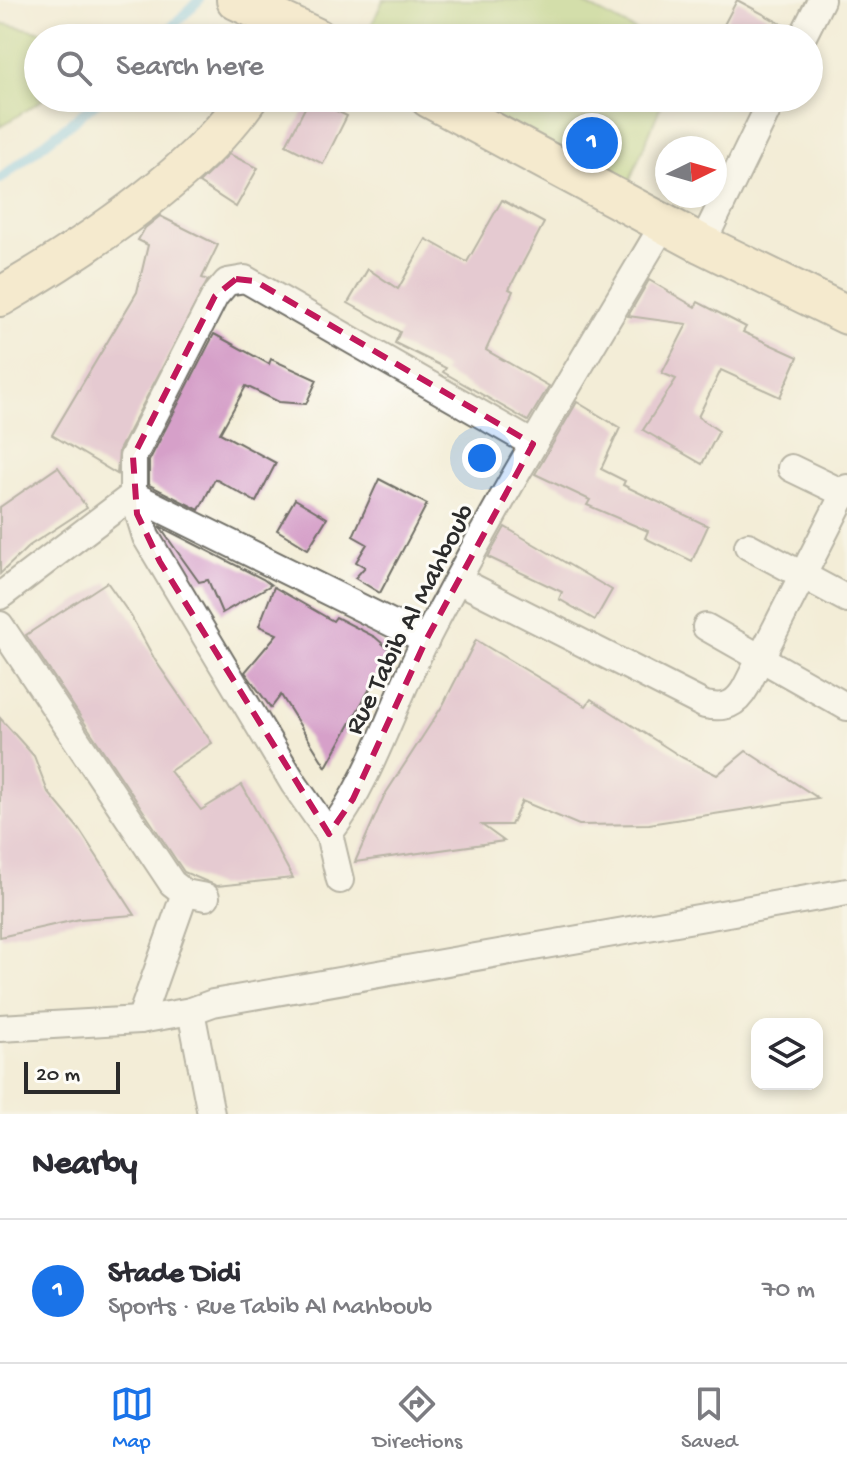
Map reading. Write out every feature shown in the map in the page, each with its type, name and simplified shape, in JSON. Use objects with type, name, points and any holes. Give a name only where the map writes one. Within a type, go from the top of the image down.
[{"type":"main road","points":[[244,4],[281,24]]},
{"type":"main road","points":[[0,297],[50,268],[188,163],[211,144],[237,112]]},
{"type":"main road","points":[[455,112],[702,244],[847,315]]},
{"type":"street","points":[[809,24],[821,0]]},
{"type":"street","points":[[702,244],[766,112]]},
{"type":"street","name":"Rue Tabib Al Mahboub","points":[[329,834],[353,799],[426,640],[458,580],[533,444],[664,224]]},
{"type":"street","points":[[340,880],[329,834],[294,784],[146,537],[133,495],[133,457],[215,296],[220,288],[236,279],[255,281],[533,444]]},
{"type":"street","points":[[458,580],[705,705],[716,707],[732,704],[740,698],[846,492],[791,468]]},
{"type":"street","points":[[0,596],[133,495]]},
{"type":"street","points":[[133,495],[426,640]]},
{"type":"street","points":[[748,546],[804,573],[847,599]]},
{"type":"street","points":[[0,625],[172,883],[196,895],[140,1020]]},
{"type":"street","points":[[706,627],[847,707]]},
{"type":"street","points":[[0,1028],[140,1020],[191,1011],[228,1000],[847,892]]},
{"type":"street","points":[[191,1011],[211,1114]]},
{"type":"highlighted area","points":[[236,279],[255,281],[533,444],[426,640],[353,799],[329,834],[160,562],[137,514],[133,457],[215,296]]},
{"type":"green space","points":[[383,0],[577,0],[623,24],[372,24]]},
{"type":"green space","points":[[0,23],[24,28],[24,112],[0,127]]},
{"type":"green space","points":[[477,112],[658,112],[627,187]]},
{"type":"building","points":[[737,0],[782,24],[724,24]]},
{"type":"building","points":[[303,112],[339,112],[347,116],[323,164],[286,145]]},
{"type":"building","points":[[229,154],[258,168],[236,207],[199,183]]},
{"type":"building","points":[[502,200],[544,223],[509,289],[513,291],[486,350],[549,386],[528,421],[443,372],[446,368],[395,343],[400,332],[348,303],[368,269],[398,289],[426,239],[467,262]]},
{"type":"building","points":[[160,216],[218,245],[202,278],[208,280],[119,450],[117,474],[52,435],[137,292],[148,245],[138,240],[145,228]]},
{"type":"building","points":[[649,280],[695,307],[698,302],[746,327],[743,332],[798,357],[780,397],[721,370],[698,417],[719,431],[702,464],[643,430],[676,379],[662,373],[687,324],[628,316]]},
{"type":"building","points":[[214,334],[269,364],[271,359],[317,380],[306,404],[279,402],[246,386],[220,433],[276,463],[256,502],[215,479],[199,510],[149,485],[149,461]]},
{"type":"building","points":[[577,402],[620,428],[601,469],[625,481],[623,485],[708,526],[692,561],[645,538],[648,531],[587,505],[590,500],[535,474]]},
{"type":"building","points":[[58,467],[87,508],[29,546],[0,574],[0,507]]},
{"type":"building","points":[[379,479],[427,504],[380,593],[355,578],[365,567],[356,562],[367,544],[353,536]]},
{"type":"building","points":[[295,499],[327,518],[308,549],[277,530]]},
{"type":"building","points":[[159,526],[271,585],[222,613],[208,580],[199,582]]},
{"type":"building","points":[[505,527],[612,590],[595,620],[559,599],[562,592],[488,557]]},
{"type":"building","points":[[107,582],[131,616],[155,660],[212,743],[170,771],[201,810],[242,785],[293,878],[217,886],[184,872],[26,635]]},
{"type":"building","points":[[274,587],[333,621],[336,617],[375,637],[391,651],[326,767],[281,695],[271,708],[245,672],[277,634],[259,626]]},
{"type":"building","points":[[476,640],[586,706],[591,699],[683,758],[717,775],[746,751],[818,798],[649,824],[579,825],[522,801],[511,825],[482,825],[504,841],[355,862],[384,796],[443,705]]},
{"type":"building","points":[[0,718],[34,756],[48,792],[79,829],[135,915],[80,919],[0,937]]},
{"type":"waterway","points":[[175,24],[199,0]]},
{"type":"waterway","points":[[0,179],[84,112]]},
{"type":"place","name":"Stade Didi","points":[[592,143]]}]
